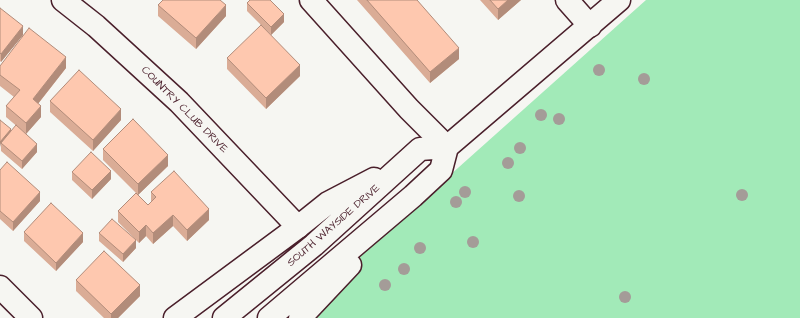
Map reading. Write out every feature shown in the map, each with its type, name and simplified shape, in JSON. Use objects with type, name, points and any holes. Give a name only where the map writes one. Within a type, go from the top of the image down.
[{"type":"main road","name":"COUNTRY CLUB DRIVE","points":[[62,0],[96,26],[179,102],[298,228]]},
{"type":"main road","points":[[311,0],[447,147]]},
{"type":"main road","points":[[566,0],[590,26]]},
{"type":"main road","points":[[269,318],[413,196],[441,170],[447,147],[619,0]]},
{"type":"main road","name":"SOUTH WAYSIDE DRIVE","points":[[224,318],[314,245],[420,149],[447,147]]},
{"type":"main road","points":[[175,318],[298,228],[328,203],[404,163]]},
{"type":"main road","points":[[300,318],[413,196]]},
{"type":"main road","points":[[0,287],[31,318]]},
{"type":"green space","points":[[646,0],[800,0],[800,318],[290,318]]},
{"type":"building","points":[[163,0],[220,0],[226,5],[196,38],[158,5]]},
{"type":"building","points":[[250,0],[270,0],[284,14],[271,27],[247,3]]},
{"type":"building","points":[[367,0],[417,0],[459,48],[430,72]]},
{"type":"building","points":[[490,0],[508,0],[498,9]]},
{"type":"building","points":[[0,8],[23,26],[1,54],[0,53]]},
{"type":"building","points":[[261,25],[300,65],[266,98],[227,58]]},
{"type":"building","points":[[29,28],[66,57],[33,99],[41,106],[26,123],[6,106],[20,90],[0,75],[0,66]]},
{"type":"building","points":[[79,70],[121,109],[93,140],[50,101]]},
{"type":"building","points":[[133,119],[168,155],[138,184],[103,149]]},
{"type":"building","points":[[0,120],[11,129],[0,142]]},
{"type":"building","points":[[16,125],[37,144],[22,161],[1,143]]},
{"type":"building","points":[[91,152],[111,171],[92,190],[72,172]]},
{"type":"building","points":[[7,162],[40,192],[13,222],[0,211],[0,170]]},
{"type":"building","points":[[174,171],[209,209],[187,230],[173,215],[153,233],[146,225],[139,232],[118,211],[136,193],[148,205],[156,197],[151,192]]},
{"type":"building","points":[[51,203],[83,233],[56,263],[24,232]]},
{"type":"building","points":[[112,219],[136,240],[123,254],[99,233]]},
{"type":"building","points":[[104,251],[140,285],[111,314],[76,280]]}]
